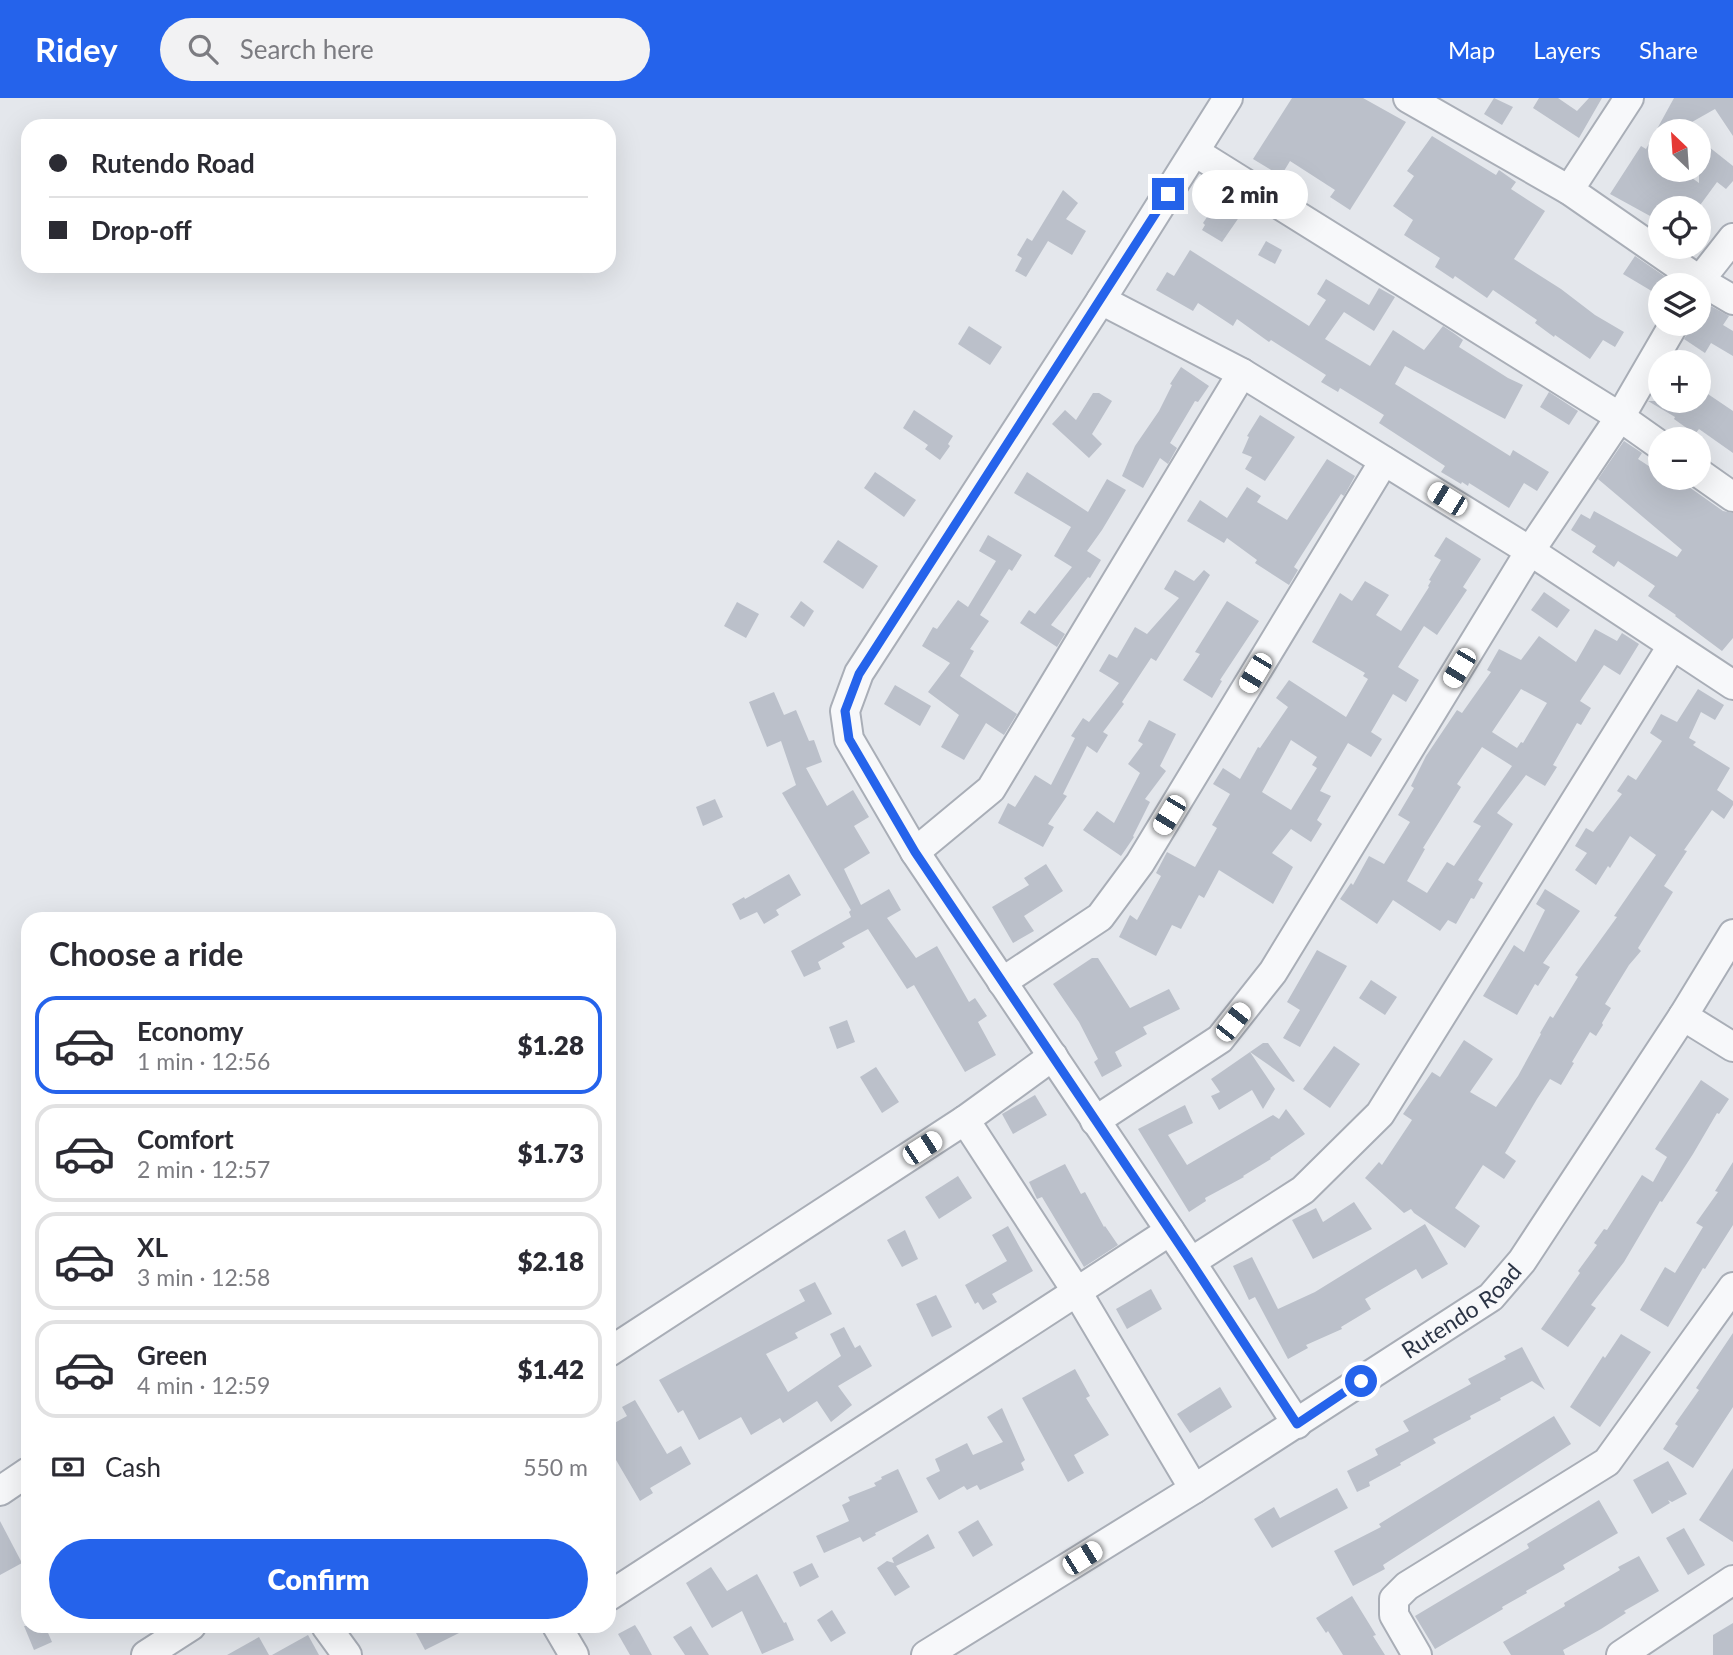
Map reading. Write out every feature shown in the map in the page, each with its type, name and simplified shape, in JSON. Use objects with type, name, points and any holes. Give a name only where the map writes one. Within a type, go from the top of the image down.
[{"type":"street","points":[[1228,98],[859,674],[845,711],[849,739],[915,852],[1297,1424]]},
{"type":"street","points":[[1569,190],[1629,98]]},
{"type":"street","points":[[1422,102],[1569,190],[1684,273]]},
{"type":"street","points":[[1195,152],[1648,437]]},
{"type":"street","points":[[1706,273],[1733,238]]},
{"type":"street","points":[[1711,289],[1733,300]]},
{"type":"street","points":[[1101,300],[1242,373],[1530,551],[1733,685]]},
{"type":"street","points":[[1096,1121],[1220,1039],[1273,972],[1530,551],[1620,417],[1667,336]]},
{"type":"street","points":[[915,852],[992,789],[1242,373]]},
{"type":"street","points":[[1002,982],[1100,917],[1140,863],[1384,461]]},
{"type":"street","points":[[1711,481],[1733,497]]},
{"type":"street","points":[[1191,1262],[1303,1190],[1380,1114],[1672,646]]},
{"type":"street","name":"Rutendo Road","points":[[926,1655],[1297,1424],[1491,1297],[1521,1261],[1683,1016],[1733,934]]},
{"type":"street","points":[[1683,1016],[1733,1047]]},
{"type":"street","points":[[616,1347],[965,1120],[1053,1056]]},
{"type":"street","points":[[965,1120],[1077,1292],[1194,1489]]},
{"type":"street","points":[[616,1591],[1170,1231]]},
{"type":"street","points":[[1417,1655],[1394,1615],[1394,1599],[1407,1586],[1607,1462],[1733,1287]]},
{"type":"street","points":[[0,1491],[21,1477]]},
{"type":"street","points":[[1621,1655],[1733,1580]]},
{"type":"street","points":[[146,1655],[180,1633]]},
{"type":"street","points":[[331,1633],[347,1655]]},
{"type":"street","points":[[563,1633],[575,1655]]},
{"type":"building","points":[[1292,98],[1363,98],[1406,122],[1350,210],[1330,197],[1335,190],[1290,161],[1281,176],[1253,159]]},
{"type":"building","points":[[1494,98],[1513,107],[1502,125],[1484,114]]},
{"type":"building","points":[[1539,98],[1558,98],[1577,111],[1589,98],[1602,98],[1579,138],[1533,108]]},
{"type":"building","points":[[1674,98],[1733,98],[1733,136],[1715,109],[1697,119],[1662,119]]},
{"type":"building","points":[[1432,136],[1496,175],[1499,170],[1516,182],[1511,189],[1545,211],[1514,259],[1624,332],[1615,347],[1603,340],[1590,359],[1555,335],[1554,337],[1535,323],[1537,320],[1493,290],[1487,298],[1455,276],[1453,279],[1435,267],[1440,258],[1404,235],[1413,220],[1393,206],[1414,176],[1407,171]]},
{"type":"building","points":[[1648,145],[1648,182],[1712,182],[1712,149],[1733,166],[1733,181],[1726,189],[1717,182],[1707,196],[1648,196],[1648,215],[1610,194],[1641,146],[1646,149]]},
{"type":"building","points":[[1222,188],[1252,207],[1246,217],[1242,213],[1222,242],[1202,230],[1205,225],[1203,223],[1219,199],[1216,197]]},
{"type":"building","points":[[1063,190],[1078,203],[1066,219],[1086,231],[1072,255],[1048,241],[1026,277],[1015,271],[1022,258],[1017,255],[1027,238],[1032,241]]},
{"type":"building","points":[[1266,241],[1282,250],[1275,264],[1258,255]]},
{"type":"building","points":[[1190,250],[1309,326],[1326,300],[1317,294],[1326,279],[1369,305],[1379,288],[1395,297],[1374,331],[1344,312],[1325,339],[1370,366],[1393,330],[1424,350],[1443,326],[1455,334],[1463,340],[1459,347],[1523,385],[1505,419],[1405,366],[1395,384],[1510,456],[1513,450],[1549,472],[1537,491],[1524,483],[1509,508],[1469,483],[1468,486],[1462,482],[1461,484],[1441,472],[1445,466],[1379,423],[1384,415],[1340,388],[1338,392],[1321,382],[1326,375],[1271,340],[1269,342],[1237,319],[1233,326],[1198,303],[1193,311],[1156,290],[1167,272],[1174,276]]},
{"type":"building","points":[[1635,256],[1660,273],[1648,273],[1648,289],[1623,274]]},
{"type":"building","points":[[1711,306],[1729,316],[1723,325],[1733,331],[1733,356],[1711,343],[1707,350],[1700,350],[1684,339],[1686,336],[1711,336]]},
{"type":"building","points":[[969,326],[1002,347],[990,365],[958,344]]},
{"type":"building","points":[[1181,367],[1209,386],[1198,402],[1195,401],[1170,443],[1177,448],[1168,464],[1160,458],[1143,488],[1122,476],[1135,446],[1159,411],[1172,385],[1170,384]]},
{"type":"building","points":[[1549,392],[1578,411],[1569,425],[1540,407]]},
{"type":"building","points":[[1093,393],[1099,393],[1112,401],[1092,434],[1102,444],[1089,458],[1052,424],[1065,410],[1076,420]]},
{"type":"building","points":[[1711,396],[1733,411],[1733,453],[1711,437],[1711,427],[1685,427],[1674,419],[1675,417],[1668,413],[1711,413]]},
{"type":"building","points":[[914,410],[953,436],[948,444],[950,446],[940,460],[925,449],[928,445],[903,428]]},
{"type":"building","points":[[1260,415],[1295,437],[1265,481],[1245,469],[1252,457],[1242,453],[1249,437],[1247,436]]},
{"type":"building","points":[[1624,441],[1642,453],[1638,459],[1648,466],[1648,490],[1693,490],[1723,511],[1733,513],[1733,638],[1722,651],[1648,596],[1655,586],[1618,561],[1614,567],[1592,552],[1596,546],[1571,530],[1581,514],[1590,519],[1594,511],[1677,557],[1682,550],[1598,479]]},
{"type":"building","points":[[1327,459],[1355,476],[1294,567],[1298,570],[1289,585],[1255,563],[1257,560],[1227,538],[1224,543],[1187,521],[1200,500],[1227,518],[1247,487],[1261,496],[1257,502],[1287,520]]},
{"type":"building","points":[[875,472],[916,500],[904,517],[864,488]]},
{"type":"building","points":[[1027,472],[1088,512],[1107,479],[1126,490],[1087,551],[1101,560],[1090,578],[1088,577],[1051,625],[1065,634],[1057,647],[1020,623],[1029,610],[1035,614],[1072,567],[1054,556],[1071,527],[1014,493]]},
{"type":"building","points":[[988,535],[1022,555],[1012,571],[1009,569],[980,615],[989,621],[970,649],[974,651],[960,676],[1017,714],[1004,735],[986,723],[964,760],[941,747],[959,715],[928,692],[950,663],[922,646],[933,627],[937,629],[958,600],[968,607],[996,561],[979,551]]},
{"type":"building","points":[[1446,537],[1481,559],[1463,587],[1467,590],[1437,635],[1424,626],[1398,667],[1419,680],[1406,702],[1393,694],[1371,732],[1382,739],[1371,757],[1348,743],[1320,791],[1331,796],[1317,820],[1322,824],[1311,842],[1291,829],[1272,853],[1293,867],[1273,904],[1219,870],[1204,898],[1199,895],[1181,929],[1172,925],[1156,956],[1119,937],[1130,915],[1137,920],[1161,876],[1156,873],[1167,852],[1195,867],[1217,828],[1212,825],[1230,794],[1213,784],[1223,768],[1240,779],[1258,747],[1260,748],[1288,707],[1276,698],[1289,680],[1346,717],[1368,679],[1363,676],[1365,673],[1312,642],[1340,593],[1352,601],[1365,581],[1389,595],[1376,615],[1401,631],[1429,587],[1429,580],[1441,560],[1434,556]],"holes":[[[1291,740],[1317,757],[1312,765],[1317,768],[1291,810],[1262,792]]]},
{"type":"building","points":[[838,540],[878,566],[863,589],[823,562]]},
{"type":"building","points":[[1175,570],[1194,581],[1204,570],[1210,575],[1156,661],[1151,658],[1122,702],[1124,704],[1103,732],[1108,735],[1097,753],[1087,746],[1063,794],[1067,796],[1048,824],[1054,827],[1043,847],[998,823],[1008,803],[1015,807],[1035,775],[1051,785],[1075,738],[1071,736],[1083,718],[1089,722],[1119,683],[1099,671],[1109,654],[1117,658],[1135,627],[1147,634],[1179,598],[1164,589]]},
{"type":"building","points":[[1544,592],[1570,610],[1557,628],[1531,610]]},
{"type":"building","points":[[801,601],[814,611],[804,627],[790,617]]},
{"type":"building","points":[[1227,601],[1259,621],[1220,680],[1222,681],[1212,698],[1183,680],[1200,654],[1195,652]]},
{"type":"building","points":[[737,602],[759,614],[746,638],[724,626]]},
{"type":"building","points":[[1595,629],[1617,641],[1622,633],[1639,644],[1620,675],[1604,665],[1580,701],[1591,708],[1581,725],[1577,723],[1553,765],[1557,767],[1545,786],[1526,775],[1497,813],[1513,824],[1478,880],[1483,883],[1474,899],[1471,898],[1456,924],[1448,920],[1440,931],[1393,900],[1377,924],[1340,899],[1351,883],[1353,885],[1369,856],[1384,864],[1410,822],[1398,815],[1414,788],[1411,786],[1426,756],[1457,710],[1462,713],[1491,672],[1487,670],[1499,649],[1521,660],[1539,636],[1576,662]],"holes":[[[1521,689],[1547,703],[1523,743],[1517,748],[1492,732]],[[1482,747],[1512,766],[1473,822],[1481,826],[1454,866],[1447,862],[1427,893],[1407,881],[1425,849],[1423,848],[1461,787],[1457,784]]]},
{"type":"building","points":[[895,685],[931,706],[920,726],[884,704]]},
{"type":"building","points":[[1698,689],[1724,705],[1715,720],[1701,712],[1689,738],[1696,742],[1693,745],[1730,768],[1717,790],[1733,801],[1733,805],[1724,819],[1712,810],[1684,850],[1687,851],[1664,886],[1673,892],[1638,948],[1641,951],[1605,1004],[1611,1008],[1603,1025],[1596,1036],[1590,1032],[1561,1085],[1550,1079],[1537,1099],[1505,1153],[1516,1161],[1504,1179],[1483,1165],[1455,1208],[1480,1226],[1465,1248],[1411,1209],[1404,1213],[1365,1178],[1379,1162],[1382,1165],[1412,1120],[1403,1114],[1432,1072],[1440,1077],[1464,1040],[1493,1059],[1470,1092],[1496,1107],[1518,1076],[1550,1016],[1553,1018],[1578,977],[1575,975],[1617,917],[1614,916],[1656,855],[1630,836],[1596,885],[1575,870],[1587,853],[1575,846],[1586,828],[1593,832],[1622,794],[1617,791],[1628,775],[1636,780],[1662,741],[1650,733],[1661,714],[1677,722]]},
{"type":"building","points":[[774,692],[784,715],[796,710],[809,741],[814,740],[822,762],[806,768],[827,806],[853,790],[869,817],[854,826],[870,853],[844,869],[861,905],[889,889],[901,910],[887,918],[916,958],[937,946],[969,1002],[975,998],[987,1016],[978,1022],[996,1055],[965,1072],[914,985],[907,989],[868,929],[842,943],[845,947],[818,962],[821,969],[804,977],[791,951],[851,917],[851,910],[782,793],[796,785],[781,741],[767,747],[749,702]]},
{"type":"building","points":[[1149,720],[1176,734],[1160,766],[1166,771],[1145,799],[1150,802],[1134,837],[1121,856],[1083,830],[1097,811],[1114,823],[1140,773],[1128,764],[1143,744],[1138,741]]},
{"type":"building","points":[[715,799],[723,817],[703,826],[696,807]]},
{"type":"building","points":[[1046,864],[1063,891],[1024,916],[1034,931],[1013,943],[992,907],[1029,885],[1024,878]]},
{"type":"building","points":[[789,874],[801,895],[776,910],[779,915],[764,924],[757,912],[740,920],[732,904]]},
{"type":"building","points":[[1545,889],[1580,911],[1543,963],[1550,967],[1538,986],[1535,984],[1517,1015],[1483,996],[1514,945],[1524,952],[1545,910],[1536,904]]},
{"type":"building","points":[[1317,950],[1347,966],[1300,1047],[1283,1038],[1300,1010],[1287,1002]]},
{"type":"building","points":[[1092,958],[1098,958],[1130,1008],[1169,989],[1180,1009],[1143,1027],[1147,1034],[1115,1052],[1122,1066],[1102,1077],[1094,1062],[1098,1059],[1079,1022],[1053,984]]},
{"type":"building","points":[[1371,980],[1397,997],[1385,1015],[1359,998]]},
{"type":"building","points":[[847,1020],[855,1042],[837,1049],[829,1027]]},
{"type":"building","points":[[1263,1043],[1268,1043],[1295,1081],[1250,1052]]},
{"type":"building","points":[[1334,1046],[1360,1064],[1330,1108],[1303,1089]]},
{"type":"building","points":[[1250,1052],[1275,1089],[1263,1109],[1252,1090],[1219,1110],[1211,1096],[1220,1092],[1211,1079]]},
{"type":"building","points":[[876,1067],[899,1102],[882,1113],[860,1077]]},
{"type":"building","points":[[1701,1080],[1729,1099],[1719,1114],[1717,1113],[1662,1202],[1660,1201],[1624,1262],[1591,1305],[1596,1308],[1568,1347],[1541,1329],[1580,1273],[1578,1271],[1597,1245],[1594,1243],[1604,1229],[1607,1230],[1642,1175],[1653,1182],[1667,1157],[1655,1149]]},
{"type":"building","points":[[1035,1095],[1047,1115],[1013,1134],[1002,1114]]},
{"type":"building","points":[[1185,1105],[1193,1123],[1168,1135],[1187,1165],[1273,1115],[1279,1119],[1286,1109],[1305,1134],[1244,1177],[1205,1198],[1206,1201],[1189,1212],[1138,1129]]},
{"type":"building","points":[[1733,1162],[1733,1225],[1705,1269],[1703,1268],[1668,1327],[1640,1310],[1665,1267],[1675,1273],[1703,1227],[1696,1223],[1718,1192],[1715,1191]]},
{"type":"building","points":[[1065,1164],[1081,1194],[1085,1192],[1104,1227],[1118,1245],[1084,1267],[1042,1197],[1037,1199],[1029,1182]]},
{"type":"building","points":[[958,1176],[972,1198],[939,1219],[925,1197]]},
{"type":"building","points":[[1354,1202],[1372,1229],[1313,1259],[1292,1220],[1316,1208],[1323,1222]]},
{"type":"building","points":[[1425,1224],[1448,1264],[1422,1279],[1416,1269],[1365,1299],[1371,1309],[1341,1327],[1342,1329],[1306,1345],[1308,1348],[1288,1359],[1255,1297],[1249,1300],[1233,1266],[1252,1257],[1278,1309],[1315,1292]]},
{"type":"building","points":[[1008,1226],[1033,1271],[992,1294],[997,1302],[983,1310],[978,1302],[975,1304],[965,1285],[1007,1261],[992,1235]]},
{"type":"building","points":[[905,1230],[918,1259],[902,1267],[887,1240]]},
{"type":"building","points":[[815,1282],[832,1314],[795,1333],[798,1338],[766,1354],[788,1392],[841,1356],[830,1334],[844,1327],[855,1348],[860,1345],[872,1366],[838,1386],[852,1405],[831,1422],[817,1401],[783,1423],[780,1418],[751,1435],[741,1417],[699,1440],[683,1410],[678,1413],[659,1380],[805,1301],[799,1290]]},
{"type":"building","points":[[1151,1289],[1162,1309],[1127,1329],[1116,1309]]},
{"type":"building","points":[[936,1295],[952,1327],[932,1337],[916,1304]]},
{"type":"building","points":[[1733,1333],[1733,1407],[1693,1468],[1663,1449],[1678,1426],[1675,1424],[1699,1390],[1696,1388]]},
{"type":"building","points":[[1621,1334],[1651,1352],[1600,1427],[1570,1407],[1603,1356],[1605,1358]]},
{"type":"building","points":[[1522,1347],[1545,1390],[1532,1381],[1500,1398],[1501,1400],[1470,1416],[1471,1419],[1433,1439],[1436,1443],[1369,1482],[1370,1486],[1357,1492],[1347,1471],[1378,1455],[1375,1449],[1409,1431],[1403,1421],[1471,1384],[1468,1379],[1506,1359],[1504,1356]]},
{"type":"building","points":[[1075,1369],[1090,1396],[1086,1398],[1109,1435],[1074,1455],[1084,1473],[1068,1482],[1022,1398]]},
{"type":"building","points":[[1220,1387],[1232,1407],[1190,1433],[1177,1414]]},
{"type":"building","points":[[635,1400],[667,1454],[681,1446],[691,1464],[650,1488],[653,1493],[640,1501],[616,1460],[616,1422],[627,1416],[622,1407]]},
{"type":"building","points":[[1002,1408],[1025,1460],[1021,1463],[1024,1470],[980,1490],[977,1485],[967,1490],[964,1486],[939,1500],[926,1478],[940,1471],[935,1459],[967,1443],[973,1455],[1003,1442],[987,1417]]},
{"type":"building","points":[[1554,1416],[1571,1444],[1383,1565],[1385,1569],[1353,1586],[1334,1551],[1381,1527],[1379,1524]]},
{"type":"building","points":[[1668,1461],[1687,1494],[1672,1502],[1668,1500],[1670,1503],[1652,1514],[1633,1480]]},
{"type":"building","points":[[1733,1468],[1733,1542],[1699,1520]]},
{"type":"building","points":[[898,1469],[918,1512],[875,1533],[876,1535],[863,1542],[860,1537],[824,1553],[816,1536],[849,1521],[842,1505],[850,1501],[848,1497],[876,1486],[874,1483],[882,1479],[881,1477]]},
{"type":"building","points":[[1337,1488],[1348,1508],[1272,1548],[1254,1519],[1274,1507],[1280,1518]]},
{"type":"building","points":[[1599,1500],[1618,1533],[1563,1565],[1565,1569],[1526,1591],[1527,1593],[1502,1607],[1503,1609],[1435,1649],[1415,1616],[1529,1548],[1527,1544]]},
{"type":"building","points":[[978,1520],[993,1545],[973,1557],[958,1532]]},
{"type":"building","points":[[0,1521],[21,1564],[0,1575]]},
{"type":"building","points":[[1684,1528],[1705,1565],[1688,1575],[1666,1538]]},
{"type":"building","points":[[928,1534],[935,1548],[896,1566],[910,1587],[895,1596],[877,1568],[887,1561],[894,1563],[892,1558]]},
{"type":"building","points":[[1639,1556],[1659,1591],[1563,1650],[1565,1655],[1511,1655],[1503,1642],[1565,1606],[1564,1603]]},
{"type":"building","points":[[812,1563],[819,1577],[800,1587],[793,1572]]},
{"type":"building","points":[[711,1567],[727,1591],[757,1574],[794,1640],[762,1654],[742,1611],[712,1628],[686,1583]]},
{"type":"building","points":[[1352,1596],[1385,1655],[1343,1655],[1316,1618]]},
{"type":"building","points":[[832,1610],[846,1633],[831,1642],[817,1620]]},
{"type":"building","points":[[1733,1623],[1733,1655],[1713,1655],[1713,1635]]},
{"type":"building","points":[[635,1625],[652,1655],[630,1655],[618,1634]]},
{"type":"building","points":[[691,1626],[709,1655],[685,1655],[673,1637]]},
{"type":"building","points":[[27,1633],[48,1633],[52,1642],[34,1650]]},
{"type":"building","points":[[416,1633],[459,1633],[425,1650]]},
{"type":"building","points":[[308,1635],[319,1655],[272,1655]]},
{"type":"building","points":[[259,1637],[269,1655],[227,1655]]},
{"type":"route","points":[[1168,194],[859,674],[845,711],[849,739],[915,852],[1297,1424],[1361,1381]]}]
